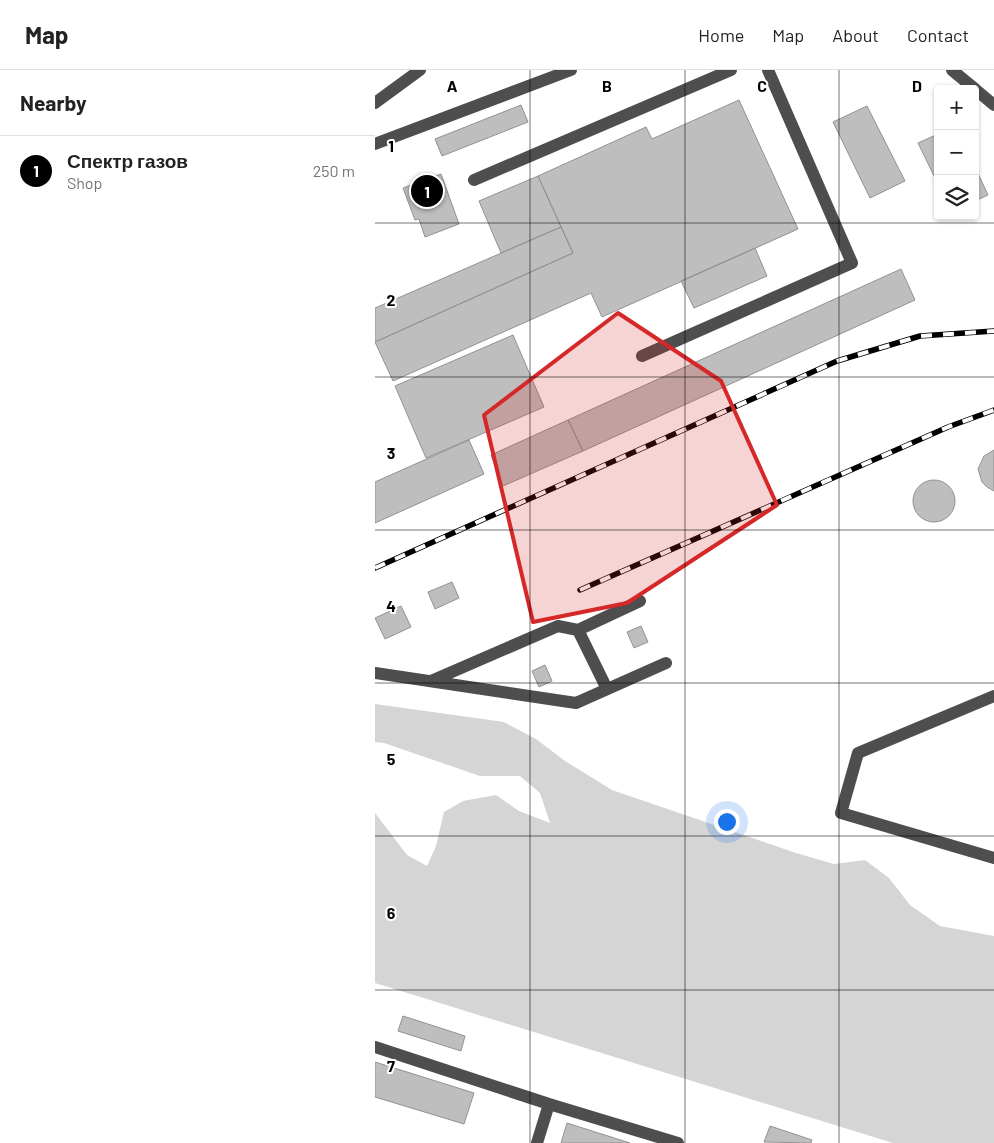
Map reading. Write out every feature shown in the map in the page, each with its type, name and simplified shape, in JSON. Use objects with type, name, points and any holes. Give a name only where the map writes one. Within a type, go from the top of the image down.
[{"type":"lane","points":[[375,103],[420,70]]},
{"type":"lane","points":[[375,144],[571,70]]},
{"type":"lane","points":[[474,180],[731,70]]},
{"type":"lane","points":[[642,356],[852,263],[768,70]]},
{"type":"lane","points":[[953,70],[970,85]]},
{"type":"lane","points":[[979,92],[994,105]]},
{"type":"lane","points":[[431,681],[558,626],[578,630],[640,602]]},
{"type":"lane","points":[[578,630],[607,689]]},
{"type":"lane","points":[[375,673],[575,703],[666,663]]},
{"type":"lane","points":[[994,696],[858,753],[841,813],[994,858]]},
{"type":"lane","points":[[375,1047],[549,1104],[678,1143]]},
{"type":"lane","points":[[537,1143],[549,1104]]},
{"type":"highlighted area","points":[[618,313],[721,381],[777,505],[627,603],[533,622],[484,415]]},
{"type":"shaded area","points":[[375,704],[504,722],[536,739],[565,761],[612,790],[796,853],[834,864],[865,860],[889,878],[910,905],[940,926],[994,936],[994,1143],[893,1143],[375,983],[375,813],[407,855],[427,866],[436,846],[444,812],[463,801],[496,795],[519,811],[550,823],[540,793],[520,776],[480,776],[384,743],[375,742]]},
{"type":"building","points":[[739,100],[798,229],[602,317],[591,293],[393,381],[375,342],[573,253],[538,176],[646,127],[652,139]]},
{"type":"building","points":[[521,105],[528,122],[442,156],[435,139]]},
{"type":"building","points":[[867,106],[905,181],[870,198],[833,122]]},
{"type":"building","points":[[934,136],[934,176],[918,143]]},
{"type":"building","points":[[441,174],[459,224],[425,237],[419,219],[415,220],[403,188]]},
{"type":"building","points":[[538,176],[561,227],[501,253],[479,201]]},
{"type":"building","points":[[979,176],[988,195],[979,199]]},
{"type":"building","points":[[561,227],[573,253],[375,342],[375,308]]},
{"type":"building","points":[[755,248],[767,276],[694,308],[681,281]]},
{"type":"building","points":[[901,269],[915,300],[583,451],[568,420]]},
{"type":"building","points":[[513,335],[544,407],[426,458],[395,386]]},
{"type":"building","points":[[568,420],[583,451],[503,486],[491,455]]},
{"type":"building","points":[[469,440],[484,474],[375,523],[375,482]]},
{"type":"building","points":[[994,450],[994,491],[982,482],[978,469],[984,456]]},
{"type":"building","points":[[930,480],[938,480],[949,486],[955,501],[949,516],[938,522],[930,522],[919,516],[913,505],[913,497],[919,486]]},
{"type":"building","points":[[452,582],[459,598],[435,609],[428,592]]},
{"type":"building","points":[[401,606],[411,627],[385,639],[375,618]]},
{"type":"building","points":[[641,626],[648,642],[634,648],[627,632]]},
{"type":"building","points":[[545,665],[552,681],[539,687],[532,671]]},
{"type":"building","points":[[403,1016],[465,1036],[461,1051],[398,1031]]},
{"type":"building","points":[[375,1062],[474,1093],[464,1124],[375,1097]]},
{"type":"building","points":[[567,1123],[630,1143],[561,1143]]},
{"type":"building","points":[[770,1126],[812,1140],[811,1143],[764,1142]]},
{"type":"railway","points":[[375,568],[837,361],[920,336],[994,331]]},
{"type":"railway","points":[[580,590],[948,427],[994,410]]},
{"type":"place","name":"Спектр газов","points":[[427,191]]}]
